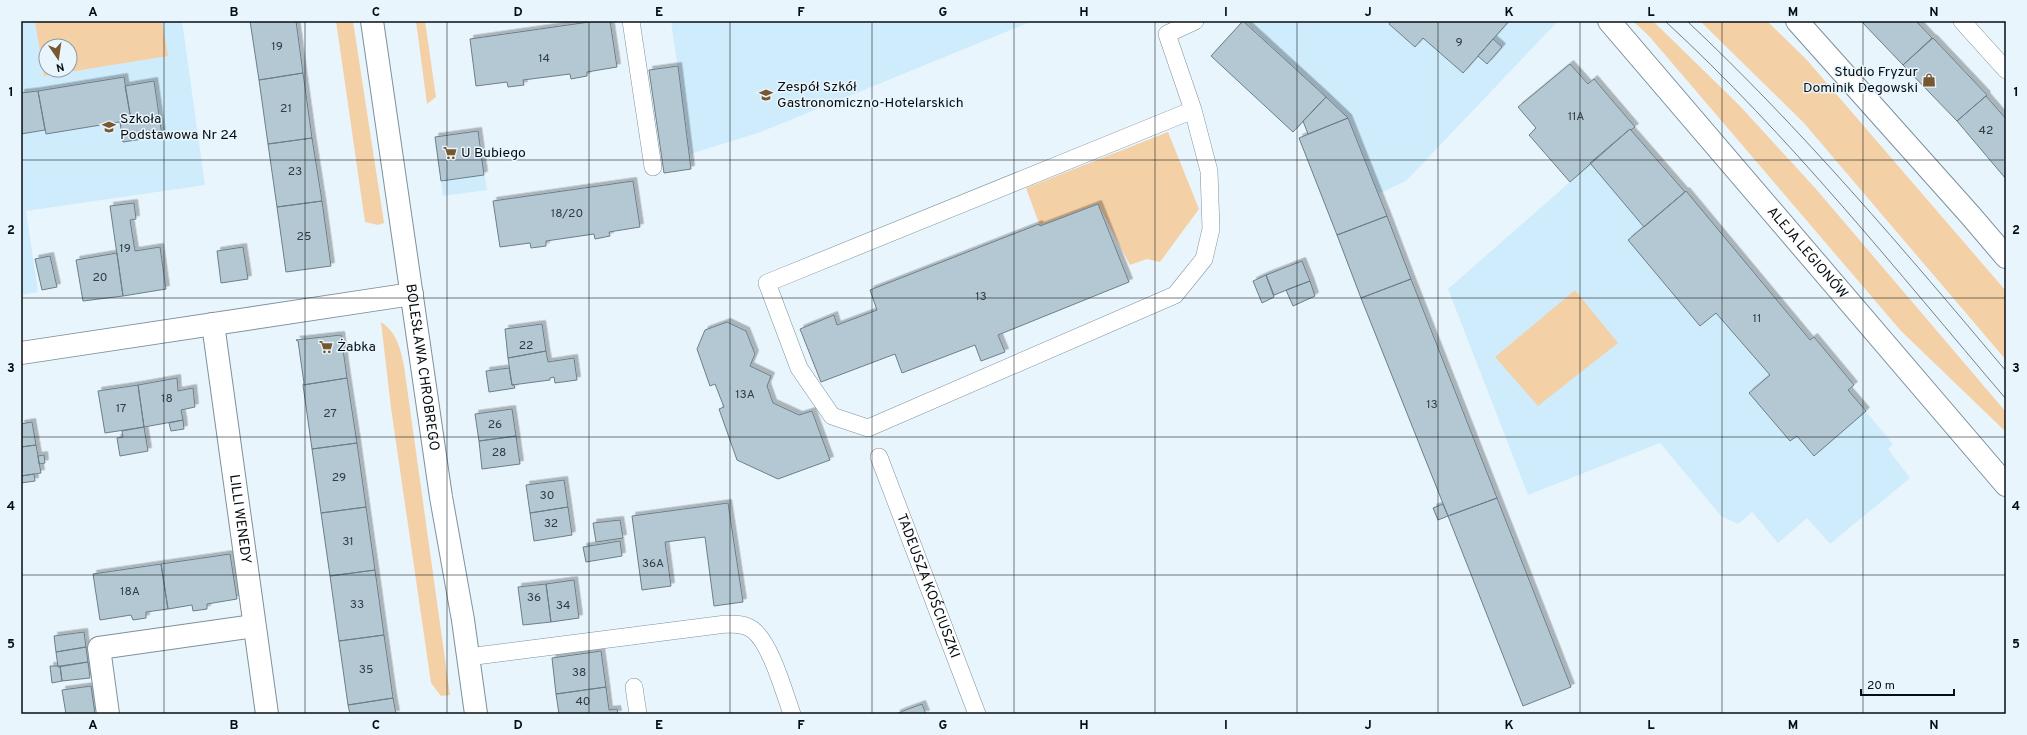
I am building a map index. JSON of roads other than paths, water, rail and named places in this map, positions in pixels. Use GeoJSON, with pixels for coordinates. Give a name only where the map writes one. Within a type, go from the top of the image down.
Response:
{"type":"FeatureCollection","features":[{"type":"Feature","properties":{"kind":"street","name":"BOLESŁAWA CHROBREGO"},"geometry":{"type":"LineString","coordinates":[[372,21],[442,504],[468,657],[476,714]]}},
{"type":"Feature","properties":{"kind":"street","name":"ALEJA LEGIONÓW"},"geometry":{"type":"LineString","coordinates":[[1609,21],[2006,485]]}},
{"type":"Feature","properties":{"kind":"street"},"geometry":{"type":"LineString","coordinates":[[1798,21],[2006,257]]}},
{"type":"Feature","properties":{"kind":"street"},"geometry":{"type":"LineString","coordinates":[[21,353],[412,294]]}},
{"type":"Feature","properties":{"kind":"street","name":"LILLI WENEDY"},"geometry":{"type":"LineString","coordinates":[[213,324],[267,714]]}},
{"type":"Feature","properties":{"kind":"street"},"geometry":{"type":"LineString","coordinates":[[108,714],[99,648],[254,626]]}},
{"type":"Feature","properties":{"kind":"lane"},"geometry":{"type":"LineString","coordinates":[[630,21],[653,167]]}},
{"type":"Feature","properties":{"kind":"lane"},"geometry":{"type":"LineString","coordinates":[[1193,110],[767,283],[799,368],[832,416],[868,428],[1175,295],[1204,259],[1211,229],[1209,171],[1193,110],[1167,34],[1195,21]]}},
{"type":"Feature","properties":{"kind":"lane"},"geometry":{"type":"LineString","coordinates":[[1962,21],[2006,70]]}},
{"type":"Feature","properties":{"kind":"lane","name":"TADEUSZA KOŚCIUSZKI"},"geometry":{"type":"LineString","coordinates":[[880,457],[977,714]]}},
{"type":"Feature","properties":{"kind":"lane"},"geometry":{"type":"LineString","coordinates":[[468,657],[726,624],[740,624],[752,629],[766,645],[792,714]]}},
{"type":"Feature","properties":{"kind":"lane"},"geometry":{"type":"LineString","coordinates":[[634,687],[638,714]]}},
{"type":"Feature","properties":{"kind":"tram line"},"geometry":{"type":"LineString","coordinates":[[1665,21],[1756,110],[1799,157],[1883,253],[2006,399]]}},
{"type":"Feature","properties":{"kind":"tram line"},"geometry":{"type":"LineString","coordinates":[[1687,21],[1730,62],[1812,147],[1891,236],[2006,371]]}},
{"type":"Feature","properties":{"kind":"place","name":"Studio Fryzur Dominik Degowski"},"geometry":{"type":"Point","coordinates":[1929,80]}},
{"type":"Feature","properties":{"kind":"place","name":"Zespół Szkół Gastronomiczno-Hotelarskich"},"geometry":{"type":"Point","coordinates":[766,95]}},
{"type":"Feature","properties":{"kind":"place","name":"Szkoła Podstawowa Nr 24"},"geometry":{"type":"Point","coordinates":[109,127]}},
{"type":"Feature","properties":{"kind":"place","name":"U Bubiego"},"geometry":{"type":"Point","coordinates":[450,153]}},
{"type":"Feature","properties":{"kind":"place","name":"Żabka"},"geometry":{"type":"Point","coordinates":[326,347]}}]}
